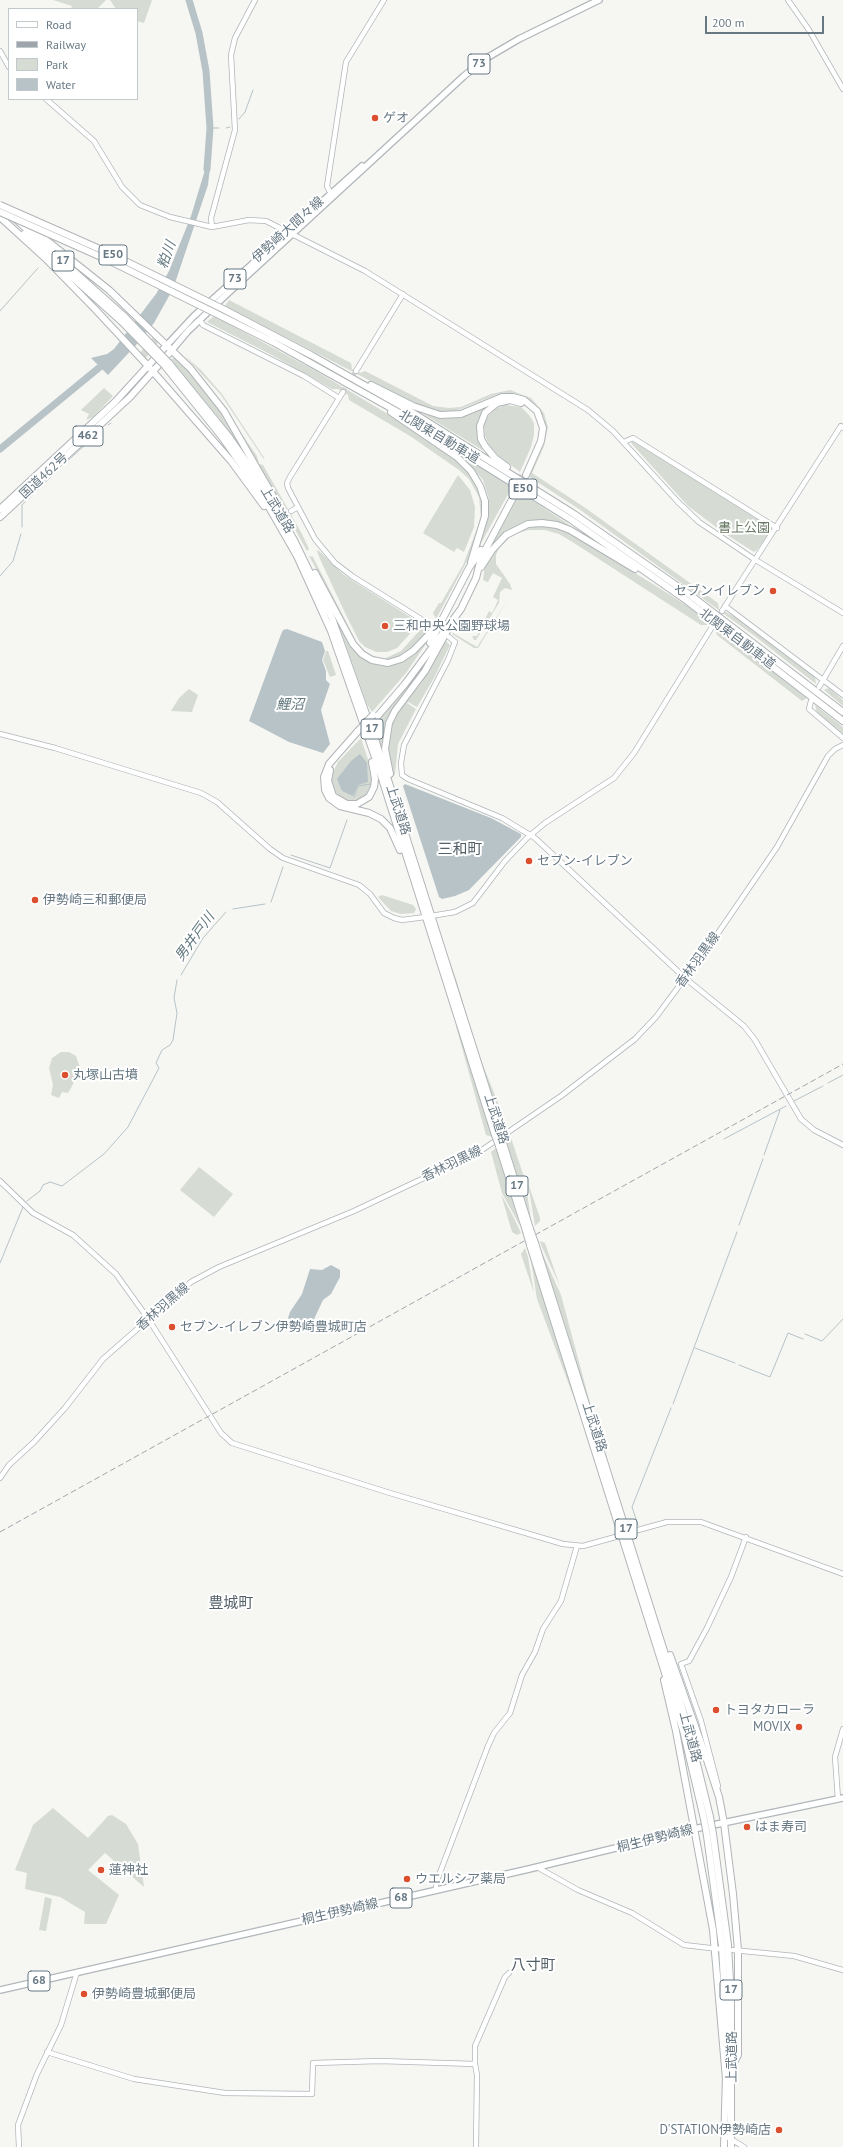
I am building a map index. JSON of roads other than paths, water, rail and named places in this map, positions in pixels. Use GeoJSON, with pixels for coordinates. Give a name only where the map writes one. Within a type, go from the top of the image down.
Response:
{"type":"FeatureCollection","features":[{"type":"Feature","properties":{"kind":"highway"},"geometry":{"type":"LineString","coordinates":[[1,209],[21,219],[130,310],[170,347],[198,378],[224,411],[288,522],[349,638],[365,657],[380,663],[397,661],[413,651],[439,624]]}},
{"type":"Feature","properties":{"kind":"highway","name":"北関東自動車道"},"geometry":{"type":"LineString","coordinates":[[1,209],[117,257],[225,310],[311,355],[450,436],[574,514],[696,599],[843,712]]}},
{"type":"Feature","properties":{"kind":"highway","name":"北関東自動車道"},"geometry":{"type":"LineString","coordinates":[[1,209],[219,315],[355,388],[506,478],[586,530],[686,600],[843,721]]}},
{"type":"Feature","properties":{"kind":"highway","name":"上武道路"},"geometry":{"type":"LineString","coordinates":[[1,209],[123,319],[167,365],[230,437],[276,508],[294,540],[319,589],[339,636],[400,816],[428,917],[651,1618],[688,1727],[707,1818],[728,1945],[733,2064],[731,2147]]}},
{"type":"Feature","properties":{"kind":"highway"},"geometry":{"type":"LineString","coordinates":[[0,217],[45,258],[136,352],[232,462],[285,535]]}},
{"type":"Feature","properties":{"kind":"highway","name":"国道462号"},"geometry":{"type":"LineString","coordinates":[[0,517],[130,397],[170,347]]}},
{"type":"Feature","properties":{"kind":"highway"},"geometry":{"type":"LineString","coordinates":[[311,355],[413,406],[440,415],[461,414],[502,397],[513,397],[524,400],[537,412],[543,428],[541,441],[524,474],[537,442],[538,423],[532,412],[523,404],[504,401],[488,409],[481,419],[480,432],[485,446],[495,458],[574,514]]}},
{"type":"Feature","properties":{"kind":"highway","name":"上武道路"},"geometry":{"type":"LineString","coordinates":[[167,365],[238,459],[285,535],[314,592],[331,631],[357,704],[415,884],[428,917]]}},
{"type":"Feature","properties":{"kind":"highway","name":"国道462号"},"geometry":{"type":"LineString","coordinates":[[0,509],[151,369]]}},
{"type":"Feature","properties":{"kind":"highway"},"geometry":{"type":"LineString","coordinates":[[355,388],[448,450],[468,467],[476,478],[483,494],[485,516],[469,568]]}},
{"type":"Feature","properties":{"kind":"highway"},"geometry":{"type":"LineString","coordinates":[[374,717],[411,670],[432,640],[469,568],[516,489],[481,558],[478,572]]}},
{"type":"Feature","properties":{"kind":"highway"},"geometry":{"type":"LineString","coordinates":[[276,508],[288,522],[294,540]]}},
{"type":"Feature","properties":{"kind":"highway"},"geometry":{"type":"LineString","coordinates":[[400,816],[386,754],[387,730],[395,711],[430,663],[450,624],[463,604],[478,572],[492,550],[506,535],[528,524],[550,523],[577,534],[686,600]]}},
{"type":"Feature","properties":{"kind":"highway"},"geometry":{"type":"LineString","coordinates":[[415,884],[397,842],[386,824],[373,814],[336,804],[329,798],[325,790],[324,777],[328,764],[405,684],[435,641],[450,624]]}},
{"type":"Feature","properties":{"kind":"highway"},"geometry":{"type":"LineString","coordinates":[[357,704],[375,779],[369,797],[357,804],[347,804],[333,796],[329,789],[328,777],[337,760],[358,733]]}},
{"type":"Feature","properties":{"kind":"highway"},"geometry":{"type":"LineString","coordinates":[[651,1618],[679,1680],[719,1798],[724,1822],[733,1894],[738,2055],[733,2064]]}},
{"type":"Feature","properties":{"kind":"highway"},"geometry":{"type":"LineString","coordinates":[[651,1618],[676,1731],[717,1949],[726,2079]]}},
{"type":"Feature","properties":{"kind":"highway","name":"上武道路"},"geometry":{"type":"LineString","coordinates":[[710,1835],[722,1946],[727,2052],[724,2147]]}},
{"type":"Feature","properties":{"kind":"main road","name":"伊勢崎大間々線"},"geometry":{"type":"LineString","coordinates":[[170,347],[190,319],[330,192],[378,153],[464,76],[486,59],[519,39],[599,0]]}},
{"type":"Feature","properties":{"kind":"main road","name":"伊勢崎大間々線"},"geometry":{"type":"LineString","coordinates":[[170,347],[350,182],[378,153]]}},
{"type":"Feature","properties":{"kind":"main road","name":"桐生伊勢崎線"},"geometry":{"type":"LineString","coordinates":[[0,1990],[537,1868],[724,1822],[840,1798]]}},
{"type":"Feature","properties":{"kind":"street"},"geometry":{"type":"LineString","coordinates":[[212,227],[211,218],[235,130],[230,70],[232,50],[238,32],[254,0]]}},
{"type":"Feature","properties":{"kind":"street"},"geometry":{"type":"LineString","coordinates":[[330,192],[327,186],[346,62],[384,0]]}},
{"type":"Feature","properties":{"kind":"street"},"geometry":{"type":"LineString","coordinates":[[788,0],[809,30],[843,89]]}},
{"type":"Feature","properties":{"kind":"street"},"geometry":{"type":"LineString","coordinates":[[0,53],[8,65]]}},
{"type":"Feature","properties":{"kind":"street"},"geometry":{"type":"LineString","coordinates":[[47,100],[94,141],[122,187],[132,198],[148,209],[172,217],[212,227],[260,220],[288,230],[365,271],[580,405],[606,424],[691,515],[715,534],[843,613]]}},
{"type":"Feature","properties":{"kind":"street"},"geometry":{"type":"LineString","coordinates":[[356,371],[403,294]]}},
{"type":"Feature","properties":{"kind":"street"},"geometry":{"type":"LineString","coordinates":[[200,320],[204,324],[299,374],[339,398]]}},
{"type":"Feature","properties":{"kind":"street"},"geometry":{"type":"LineString","coordinates":[[343,392],[288,481],[288,488],[315,539],[335,563],[352,576],[432,626]]}},
{"type":"Feature","properties":{"kind":"street"},"geometry":{"type":"LineString","coordinates":[[843,428],[841,426],[838,429],[777,528],[754,559],[724,608],[843,695]]}},
{"type":"Feature","properties":{"kind":"street"},"geometry":{"type":"LineString","coordinates":[[624,442],[633,438],[777,528]]}},
{"type":"Feature","properties":{"kind":"street"},"geometry":{"type":"LineString","coordinates":[[291,511],[298,507]]}},
{"type":"Feature","properties":{"kind":"street"},"geometry":{"type":"LineString","coordinates":[[0,734],[55,748],[146,778],[201,793],[215,800],[270,849],[286,860],[359,886],[370,894],[384,913],[394,918],[402,920],[428,917],[460,910],[473,903],[505,860],[531,835],[545,823],[610,782],[623,769],[712,627]]}},
{"type":"Feature","properties":{"kind":"street"},"geometry":{"type":"LineString","coordinates":[[449,637],[455,642],[448,660],[404,745],[401,763],[402,775],[408,779],[502,818],[531,835],[685,978],[744,1026],[752,1036],[794,1109],[804,1122],[814,1130],[843,1145]]}},
{"type":"Feature","properties":{"kind":"street"},"geometry":{"type":"LineString","coordinates":[[819,687],[843,646]]}},
{"type":"Feature","properties":{"kind":"street"},"geometry":{"type":"LineString","coordinates":[[811,701],[809,709],[843,738]]}},
{"type":"Feature","properties":{"kind":"street","name":"香林羽黒線"},"geometry":{"type":"LineString","coordinates":[[0,1478],[9,1466],[34,1442],[65,1408],[104,1359],[202,1274],[354,1210],[488,1147],[561,1096],[635,1039],[656,1017],[767,862],[828,756],[835,749],[843,745]]}},
{"type":"Feature","properties":{"kind":"street"},"geometry":{"type":"LineString","coordinates":[[0,1181],[33,1213],[72,1235],[116,1274],[149,1320],[221,1433],[235,1445],[517,1531],[577,1546],[619,1536]]}},
{"type":"Feature","properties":{"kind":"street"},"geometry":{"type":"LineString","coordinates":[[631,1532],[667,1522],[691,1521],[711,1525],[746,1537],[843,1574]]}},
{"type":"Feature","properties":{"kind":"street"},"geometry":{"type":"LineString","coordinates":[[719,1798],[719,1789],[701,1721],[682,1664],[689,1661],[707,1628],[731,1577],[746,1537]]}},
{"type":"Feature","properties":{"kind":"street"},"geometry":{"type":"LineString","coordinates":[[436,1890],[436,1883],[488,1746],[494,1733],[510,1713],[522,1675],[535,1652],[542,1629],[561,1601],[577,1546]]}},
{"type":"Feature","properties":{"kind":"street"},"geometry":{"type":"LineString","coordinates":[[840,1798],[834,1757],[843,1729]]}},
{"type":"Feature","properties":{"kind":"street"},"geometry":{"type":"LineString","coordinates":[[537,1868],[578,1890],[632,1913],[684,1945],[717,1949]]}},
{"type":"Feature","properties":{"kind":"street"},"geometry":{"type":"LineString","coordinates":[[735,1950],[794,1956],[843,1970]]}},
{"type":"Feature","properties":{"kind":"street"},"geometry":{"type":"LineString","coordinates":[[19,2147],[18,2125],[37,2074],[61,2025],[77,1972]]}},
{"type":"Feature","properties":{"kind":"street"},"geometry":{"type":"LineString","coordinates":[[476,2147],[478,2075],[475,2064],[475,2046],[505,1977],[509,1973]]}},
{"type":"Feature","properties":{"kind":"street"},"geometry":{"type":"LineString","coordinates":[[47,2052],[134,2079],[225,2093],[312,2094],[313,2063],[380,2061],[475,2064]]}},
{"type":"Feature","properties":{"kind":"street"},"geometry":{"type":"LineString","coordinates":[[724,2135],[744,2147]]}},
{"type":"Feature","properties":{"kind":"water"},"geometry":{"type":"Polygon","coordinates":[[[208,160],[210,167],[208,185],[173,289],[154,323],[108,375],[91,358],[107,354],[114,349],[156,294],[169,271],[191,216],[208,160]]]}},
{"type":"Feature","properties":{"kind":"water","name":"鯉沼"},"geometry":{"type":"Polygon","coordinates":[[[287,629],[322,642],[325,651],[322,660],[326,671],[326,680],[330,684],[321,710],[330,744],[323,753],[289,742],[249,721],[280,637],[283,630],[287,629]]]}},
{"type":"Feature","properties":{"kind":"water"},"geometry":{"type":"Polygon","coordinates":[[[360,754],[367,763],[368,782],[358,785],[353,796],[342,791],[337,779],[351,761],[360,754]]]}},
{"type":"Feature","properties":{"kind":"water"},"geometry":{"type":"Polygon","coordinates":[[[405,784],[491,818],[521,834],[521,837],[469,890],[455,896],[442,899],[439,897],[403,786],[405,784]]]}},
{"type":"Feature","properties":{"kind":"water"},"geometry":{"type":"Polygon","coordinates":[[[331,1265],[340,1270],[340,1277],[331,1294],[323,1300],[308,1332],[288,1318],[290,1312],[302,1294],[310,1269],[322,1270],[331,1265]]]}},
{"type":"Feature","properties":{"kind":"waterway","name":"粕川"},"geometry":{"type":"LineString","coordinates":[[189,0],[199,33],[206,71],[210,128],[207,169]]}},
{"type":"Feature","properties":{"kind":"waterway"},"geometry":{"type":"LineString","coordinates":[[239,119],[245,112],[253,90]]}},
{"type":"Feature","properties":{"kind":"waterway"},"geometry":{"type":"LineString","coordinates":[[226,128],[230,127]]}},
{"type":"Feature","properties":{"kind":"waterway"},"geometry":{"type":"LineString","coordinates":[[210,128],[219,128]]}},
{"type":"Feature","properties":{"kind":"waterway"},"geometry":{"type":"LineString","coordinates":[[0,311],[38,268]]}},
{"type":"Feature","properties":{"kind":"waterway","name":"粕川"},"geometry":{"type":"LineString","coordinates":[[0,449],[106,362]]}},
{"type":"Feature","properties":{"kind":"waterway"},"geometry":{"type":"LineString","coordinates":[[65,463],[102,430]]}},
{"type":"Feature","properties":{"kind":"waterway"},"geometry":{"type":"LineString","coordinates":[[22,527],[22,505],[58,470]]}},
{"type":"Feature","properties":{"kind":"waterway"},"geometry":{"type":"LineString","coordinates":[[0,576],[13,561],[21,534]]}},
{"type":"Feature","properties":{"kind":"waterway","name":"男井戸川"},"geometry":{"type":"LineString","coordinates":[[354,797],[358,786],[371,784]]}},
{"type":"Feature","properties":{"kind":"waterway","name":"男井戸川"},"geometry":{"type":"LineString","coordinates":[[291,855],[330,868],[347,820]]}},
{"type":"Feature","properties":{"kind":"waterway","name":"男井戸川"},"geometry":{"type":"LineString","coordinates":[[271,902],[283,867]]}},
{"type":"Feature","properties":{"kind":"waterway","name":"男井戸川"},"geometry":{"type":"LineString","coordinates":[[233,909],[265,904]]}},
{"type":"Feature","properties":{"kind":"waterway","name":"男井戸川"},"geometry":{"type":"LineString","coordinates":[[181,975],[203,938],[226,912]]}},
{"type":"Feature","properties":{"kind":"waterway","name":"男井戸川"},"geometry":{"type":"LineString","coordinates":[[27,1201],[40,1191],[43,1185],[50,1182],[62,1186],[104,1154],[128,1127],[159,1068],[156,1063],[162,1050],[170,1045],[173,1040],[177,1013],[174,998],[177,980]]}},
{"type":"Feature","properties":{"kind":"waterway"},"geometry":{"type":"LineString","coordinates":[[828,1083],[843,1075]]}},
{"type":"Feature","properties":{"kind":"waterway"},"geometry":{"type":"LineString","coordinates":[[794,1101],[823,1086]]}},
{"type":"Feature","properties":{"kind":"waterway"},"geometry":{"type":"LineString","coordinates":[[724,1139],[786,1106]]}},
{"type":"Feature","properties":{"kind":"waterway"},"geometry":{"type":"LineString","coordinates":[[764,1155],[780,1110]]}},
{"type":"Feature","properties":{"kind":"waterway"},"geometry":{"type":"LineString","coordinates":[[739,1225],[763,1159]]}},
{"type":"Feature","properties":{"kind":"waterway","name":"男井戸川"},"geometry":{"type":"LineString","coordinates":[[0,1263],[23,1207]]}},
{"type":"Feature","properties":{"kind":"waterway"},"geometry":{"type":"LineString","coordinates":[[673,1404],[737,1232]]}},
{"type":"Feature","properties":{"kind":"waterway"},"geometry":{"type":"LineString","coordinates":[[805,1334],[822,1341],[843,1319]]}},
{"type":"Feature","properties":{"kind":"waterway"},"geometry":{"type":"LineString","coordinates":[[739,1365],[770,1377],[788,1333],[803,1339]]}},
{"type":"Feature","properties":{"kind":"waterway"},"geometry":{"type":"LineString","coordinates":[[695,1348],[735,1363]]}},
{"type":"Feature","properties":{"kind":"waterway"},"geometry":{"type":"LineString","coordinates":[[638,1525],[632,1507],[671,1408]]}},
{"type":"Feature","properties":{"kind":"tunnel"},"geometry":{"type":"LineString","coordinates":[[343,392],[356,371]]}},
{"type":"Feature","properties":{"kind":"tunnel"},"geometry":{"type":"LineString","coordinates":[[514,488],[523,473]]}},
{"type":"Feature","properties":{"kind":"railway"},"geometry":{"type":"LineString","coordinates":[[0,1532],[843,1064]]}},
{"type":"Feature","properties":{"kind":"place","name":"ゲオ"},"geometry":{"type":"Point","coordinates":[375,118]}},
{"type":"Feature","properties":{"kind":"place","name":"セブンイレブン"},"geometry":{"type":"Point","coordinates":[773,591]}},
{"type":"Feature","properties":{"kind":"place","name":"三和中央公園野球場"},"geometry":{"type":"Point","coordinates":[385,626]}},
{"type":"Feature","properties":{"kind":"place","name":"セブン-イレブン"},"geometry":{"type":"Point","coordinates":[529,861]}},
{"type":"Feature","properties":{"kind":"place","name":"伊勢崎三和郵便局"},"geometry":{"type":"Point","coordinates":[35,900]}},
{"type":"Feature","properties":{"kind":"place","name":"丸塚山古墳"},"geometry":{"type":"Point","coordinates":[65,1075]}},
{"type":"Feature","properties":{"kind":"place","name":"セブン-イレブン伊勢崎豊城町店"},"geometry":{"type":"Point","coordinates":[172,1327]}},
{"type":"Feature","properties":{"kind":"place","name":"トヨタカローラ"},"geometry":{"type":"Point","coordinates":[716,1710]}},
{"type":"Feature","properties":{"kind":"place","name":"MOVIX"},"geometry":{"type":"Point","coordinates":[799,1727]}},
{"type":"Feature","properties":{"kind":"place","name":"はま寿司"},"geometry":{"type":"Point","coordinates":[747,1827]}},
{"type":"Feature","properties":{"kind":"place","name":"蓮神社"},"geometry":{"type":"Point","coordinates":[101,1870]}},
{"type":"Feature","properties":{"kind":"place","name":"ウエルシア薬局"},"geometry":{"type":"Point","coordinates":[407,1879]}},
{"type":"Feature","properties":{"kind":"place","name":"伊勢崎豊城郵便局"},"geometry":{"type":"Point","coordinates":[84,1994]}},
{"type":"Feature","properties":{"kind":"place","name":"D'STATION伊勢崎店"},"geometry":{"type":"Point","coordinates":[779,2130]}},
{"type":"Feature","properties":{"kind":"district","name":"三和町"},"geometry":{"type":"Point","coordinates":[460,850]}},
{"type":"Feature","properties":{"kind":"district","name":"豊城町"},"geometry":{"type":"Point","coordinates":[231,1604]}},
{"type":"Feature","properties":{"kind":"district","name":"八寸町"},"geometry":{"type":"Point","coordinates":[533,1966]}},
{"type":"Feature","properties":{"kind":"park label","name":"書上公園"},"geometry":{"type":"Point","coordinates":[744,528]}}]}
